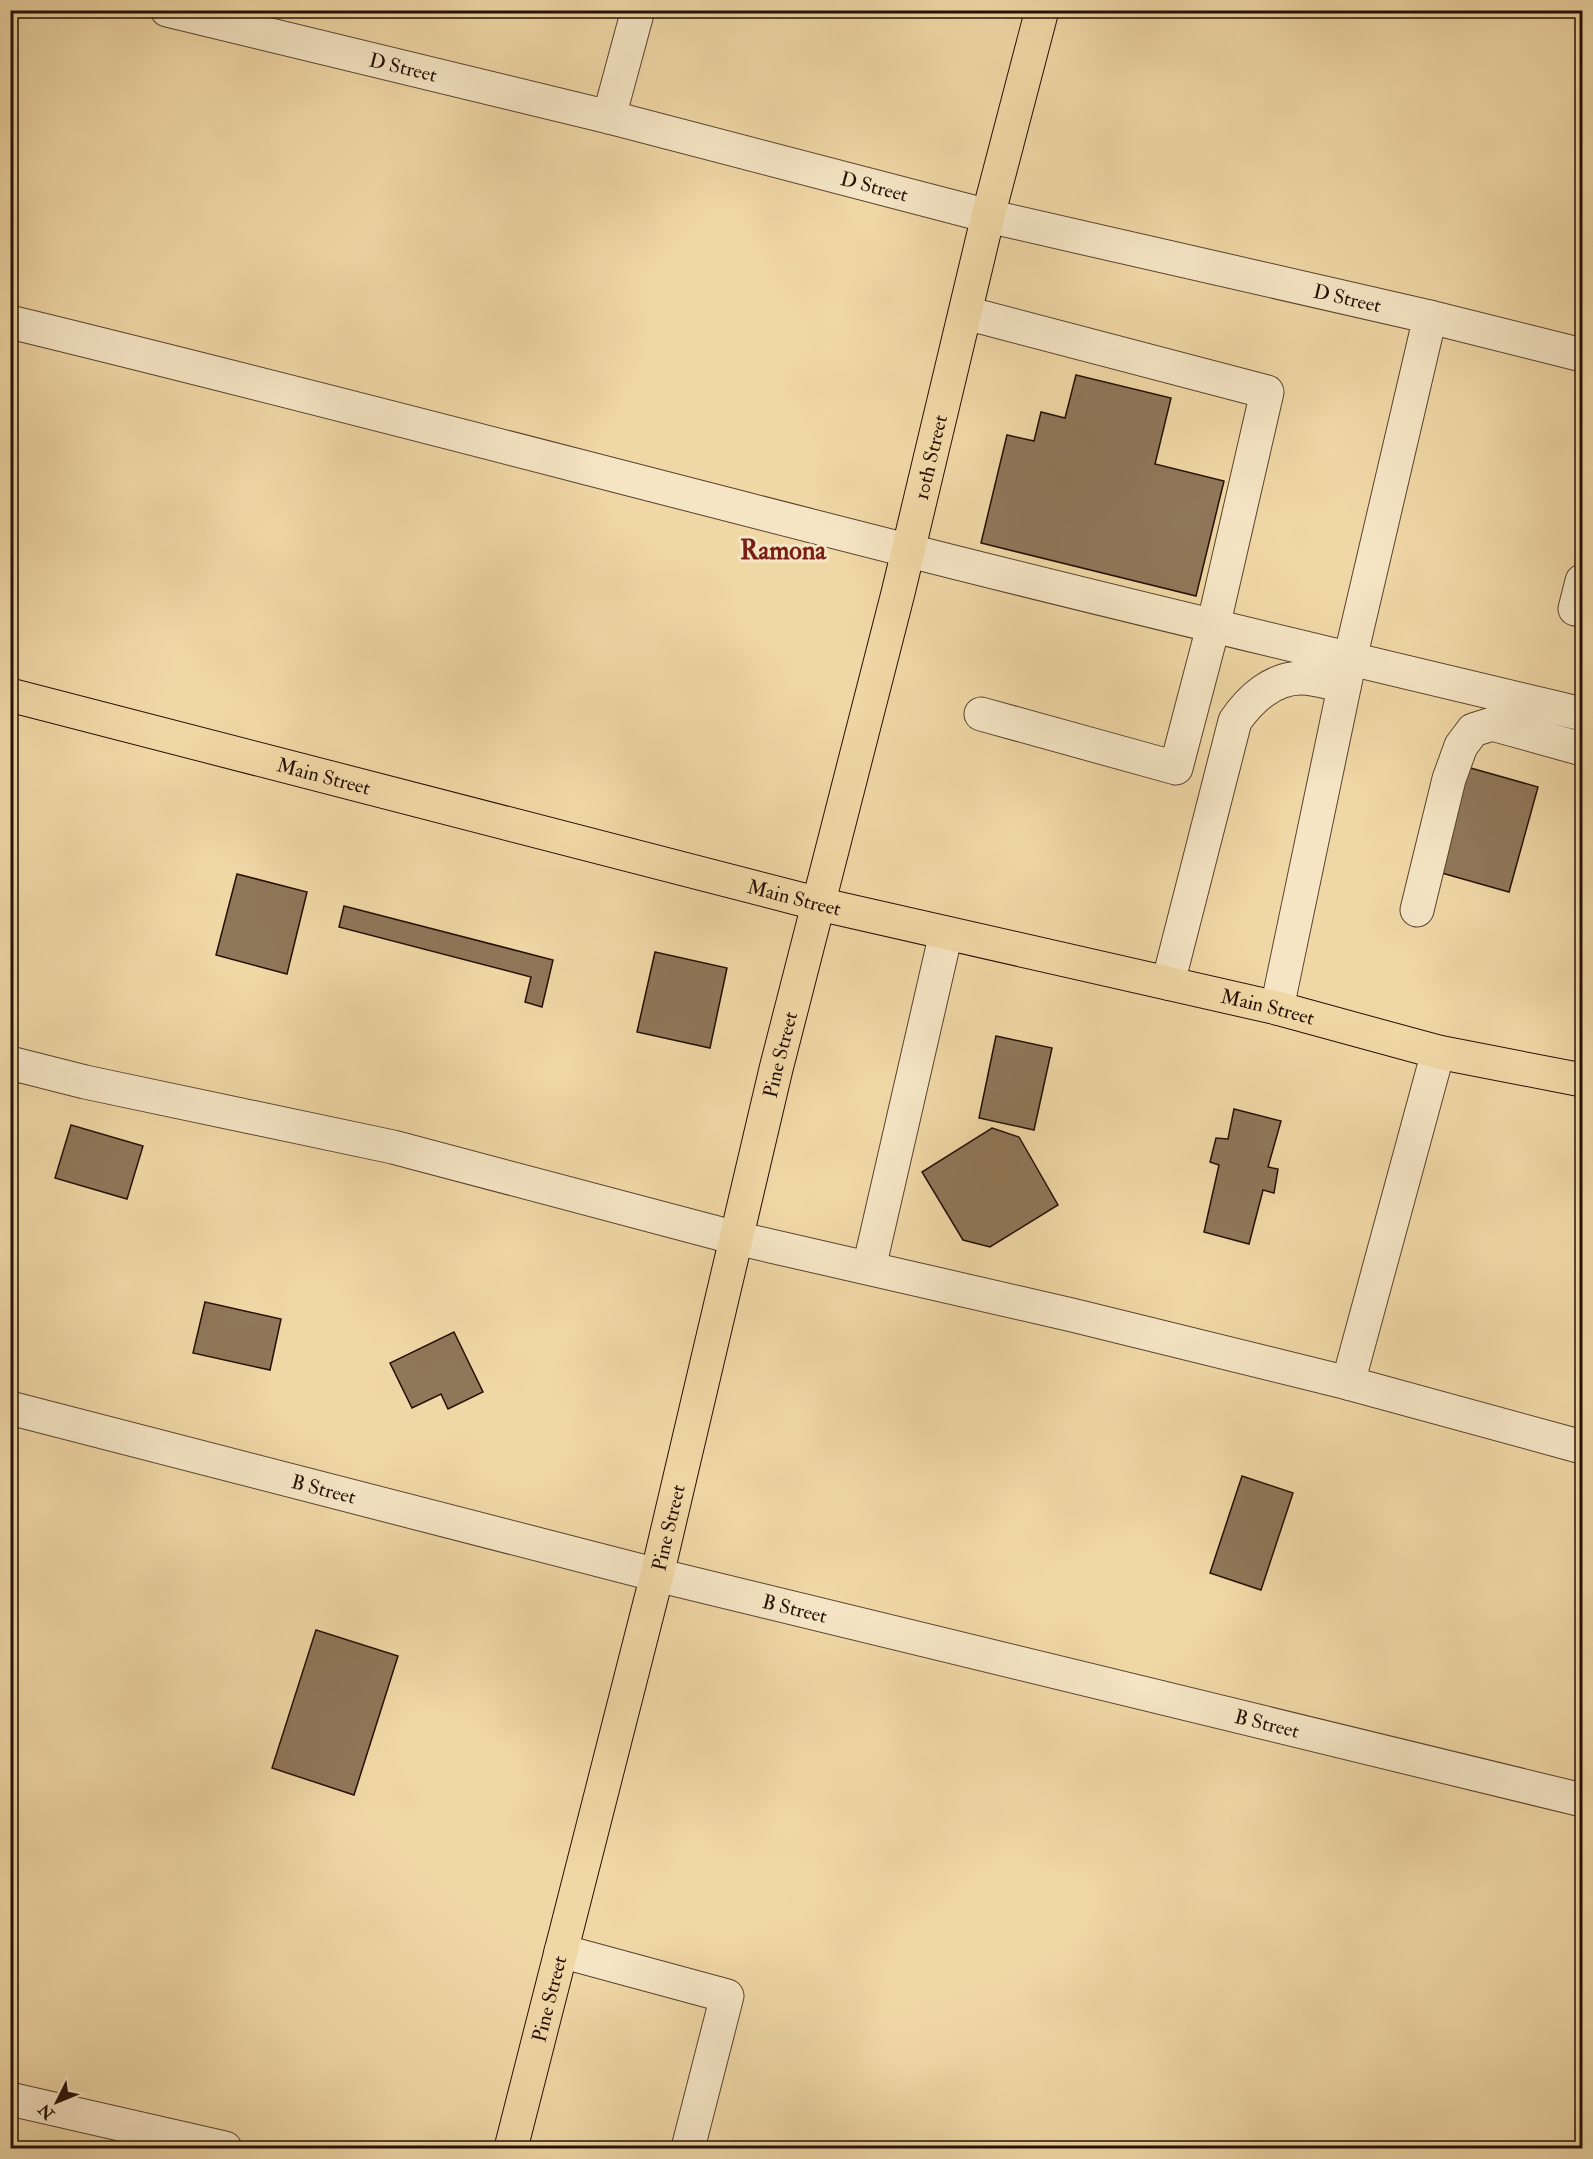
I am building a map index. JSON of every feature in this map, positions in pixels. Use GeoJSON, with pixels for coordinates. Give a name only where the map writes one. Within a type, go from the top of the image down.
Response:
{"type":"FeatureCollection","features":[{"type":"Feature","properties":{"kind":"main road","name":"10th Street"},"geometry":{"type":"LineString","coordinates":[[819,904],[908,550],[988,216],[1042,10]]}},
{"type":"Feature","properties":{"kind":"main road","name":"Main Street"},"geometry":{"type":"LineString","coordinates":[[10,696],[819,904],[1276,1008],[1438,1052],[1582,1080]]}},
{"type":"Feature","properties":{"kind":"main road","name":"Pine Street"},"geometry":{"type":"LineString","coordinates":[[518,2147],[561,1951],[657,1575],[776,1069],[819,904]]}},
{"type":"Feature","properties":{"kind":"street","name":"D Street"},"geometry":{"type":"LineString","coordinates":[[167,10],[609,117],[988,216],[1430,317],[1582,355]]}},
{"type":"Feature","properties":{"kind":"street"},"geometry":{"type":"LineString","coordinates":[[609,117],[638,10]]}},
{"type":"Feature","properties":{"kind":"street"},"geometry":{"type":"LineString","coordinates":[[966,313],[1268,392],[1213,627],[1176,768],[981,714]]}},
{"type":"Feature","properties":{"kind":"street"},"geometry":{"type":"LineString","coordinates":[[1276,1008],[1347,673],[1430,317]]}},
{"type":"Feature","properties":{"kind":"street"},"geometry":{"type":"LineString","coordinates":[[10,322],[310,395],[1213,627],[1347,673],[1582,714]]}},
{"type":"Feature","properties":{"kind":"street"},"geometry":{"type":"LineString","coordinates":[[1168,983],[1235,721],[1244,707],[1259,693],[1277,683],[1347,673]]}},
{"type":"Feature","properties":{"kind":"street"},"geometry":{"type":"LineString","coordinates":[[1417,910],[1449,779],[1461,746],[1473,730],[1492,724],[1582,750]]}},
{"type":"Feature","properties":{"kind":"street"},"geometry":{"type":"LineString","coordinates":[[869,1268],[946,933]]}},
{"type":"Feature","properties":{"kind":"street"},"geometry":{"type":"LineString","coordinates":[[1348,1383],[1438,1052]]}},
{"type":"Feature","properties":{"kind":"street"},"geometry":{"type":"LineString","coordinates":[[10,1063],[85,1082],[393,1147],[736,1238],[1061,1312],[1348,1383],[1582,1447]]}},
{"type":"Feature","properties":{"kind":"street","name":"B Street"},"geometry":{"type":"LineString","coordinates":[[10,1408],[657,1575],[1582,1800]]}},
{"type":"Feature","properties":{"kind":"street"},"geometry":{"type":"LineString","coordinates":[[561,1951],[727,1996],[688,2148]]}},
{"type":"Feature","properties":{"kind":"street"},"geometry":{"type":"LineString","coordinates":[[10,2099],[225,2148]]}},
{"type":"Feature","properties":{"kind":"building"},"geometry":{"type":"Polygon","coordinates":[[[1076,375],[1171,398],[1155,464],[1224,481],[1196,596],[981,543],[1007,435],[1034,441],[1041,412],[1065,418],[1076,375]]]}},
{"type":"Feature","properties":{"kind":"building"},"geometry":{"type":"Polygon","coordinates":[[[1460,765],[1538,787],[1509,892],[1431,870],[1460,765]]]}},
{"type":"Feature","properties":{"kind":"building"},"geometry":{"type":"Polygon","coordinates":[[[237,874],[307,892],[287,974],[216,955],[237,874]]]}},
{"type":"Feature","properties":{"kind":"building"},"geometry":{"type":"Polygon","coordinates":[[[344,906],[553,960],[542,1007],[525,1002],[531,977],[339,927],[344,906]]]}},
{"type":"Feature","properties":{"kind":"building"},"geometry":{"type":"Polygon","coordinates":[[[655,952],[727,968],[710,1048],[637,1032],[655,952]]]}},
{"type":"Feature","properties":{"kind":"building"},"geometry":{"type":"Polygon","coordinates":[[[996,1036],[1052,1048],[1034,1130],[979,1118],[996,1036]]]}},
{"type":"Feature","properties":{"kind":"building"},"geometry":{"type":"Polygon","coordinates":[[[1234,1109],[1281,1121],[1268,1167],[1278,1169],[1274,1193],[1263,1190],[1249,1244],[1204,1232],[1219,1165],[1210,1162],[1216,1138],[1228,1139],[1234,1109]]]}},
{"type":"Feature","properties":{"kind":"building"},"geometry":{"type":"Polygon","coordinates":[[[71,1125],[143,1146],[127,1199],[55,1178],[71,1125]]]}},
{"type":"Feature","properties":{"kind":"building"},"geometry":{"type":"Polygon","coordinates":[[[992,1128],[1019,1137],[1058,1205],[990,1247],[963,1240],[922,1172],[992,1128]]]}},
{"type":"Feature","properties":{"kind":"building"},"geometry":{"type":"Polygon","coordinates":[[[205,1302],[281,1319],[270,1370],[193,1353],[205,1302]]]}},
{"type":"Feature","properties":{"kind":"building"},"geometry":{"type":"Polygon","coordinates":[[[454,1332],[483,1392],[448,1409],[441,1394],[412,1408],[390,1363],[454,1332]]]}},
{"type":"Feature","properties":{"kind":"building"},"geometry":{"type":"Polygon","coordinates":[[[1242,1476],[1293,1493],[1261,1590],[1210,1573],[1242,1476]]]}},
{"type":"Feature","properties":{"kind":"building"},"geometry":{"type":"Polygon","coordinates":[[[316,1630],[398,1656],[354,1795],[272,1768],[316,1630]]]}},
{"type":"Feature","properties":{"kind":"district","name":"Ramona"},"geometry":{"type":"Point","coordinates":[783,550]}}]}
